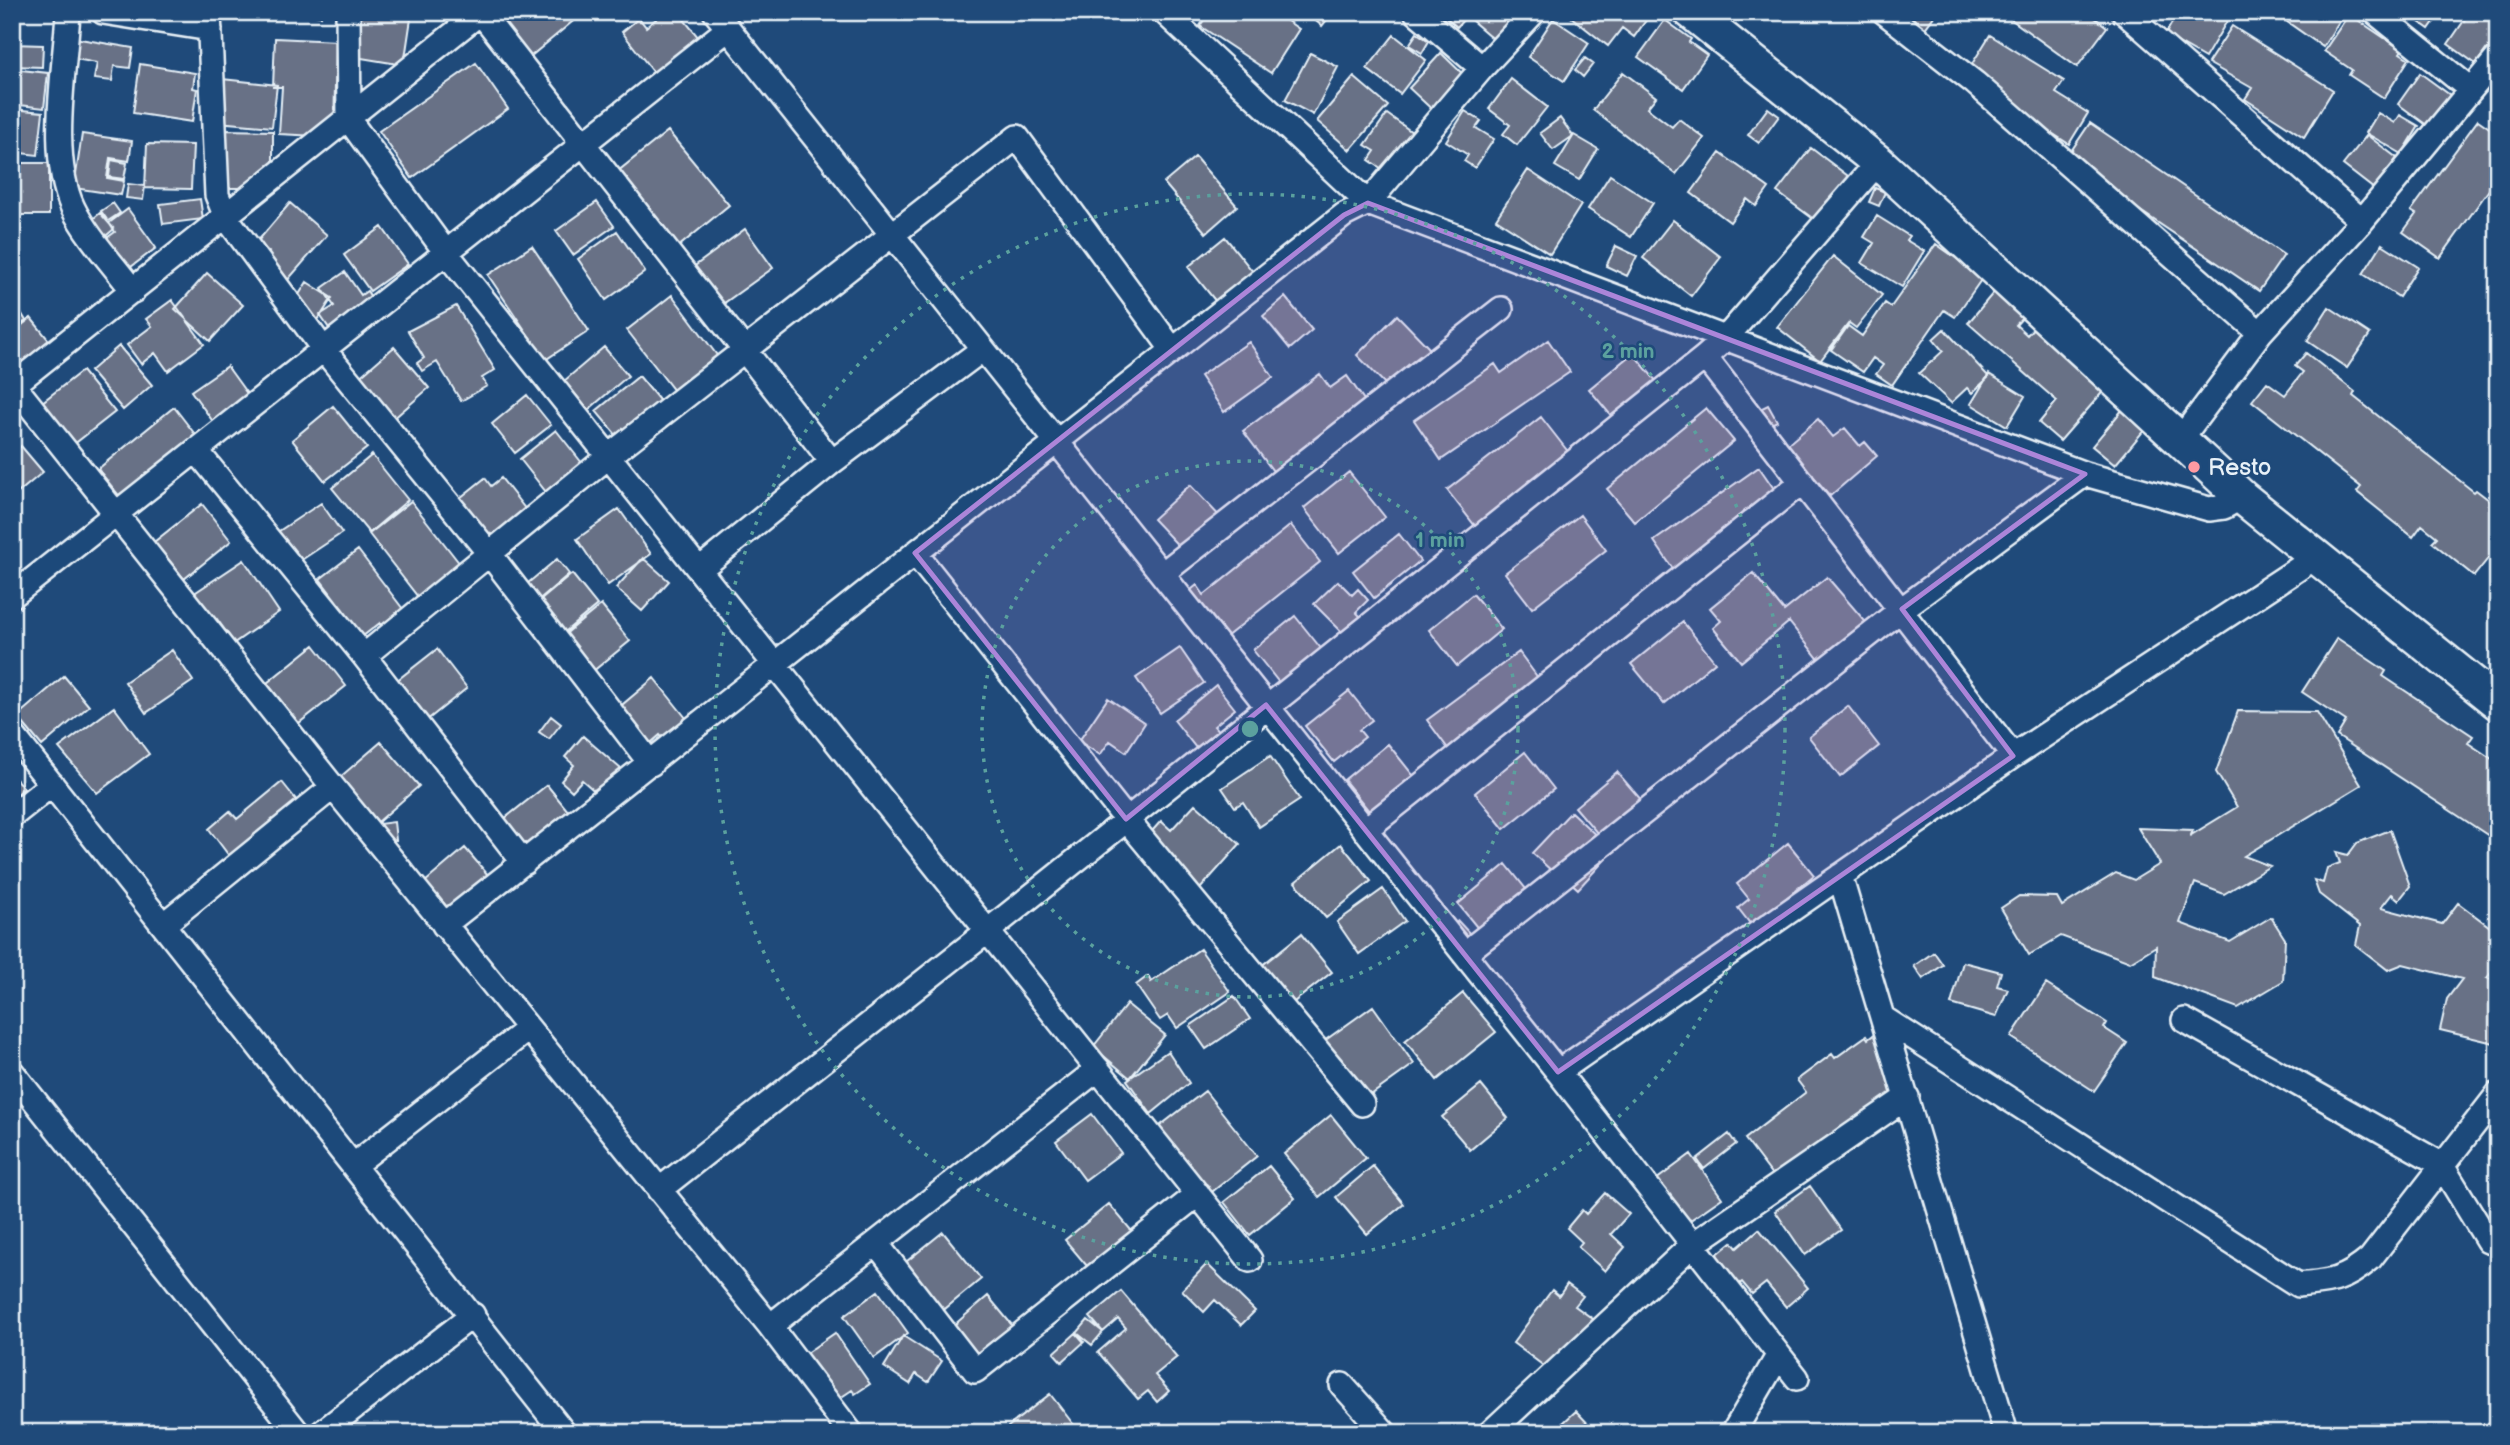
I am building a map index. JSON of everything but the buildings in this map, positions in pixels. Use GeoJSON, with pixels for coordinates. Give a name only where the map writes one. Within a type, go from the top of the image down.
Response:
{"type":"FeatureCollection","features":[{"type":"Feature","properties":{"kind":"street"},"geometry":{"type":"LineString","coordinates":[[68,12],[60,146],[63,180],[74,210],[133,291]]}},
{"type":"Feature","properties":{"kind":"street"},"geometry":{"type":"LineString","coordinates":[[103,12],[209,21],[217,195],[226,217],[324,350],[489,553],[651,764]]}},
{"type":"Feature","properties":{"kind":"street"},"geometry":{"type":"LineString","coordinates":[[348,12],[349,120],[447,254],[777,664],[1250,1260]]}},
{"type":"Feature","properties":{"kind":"street"},"geometry":{"type":"LineString","coordinates":[[1416,12],[1482,68]]}},
{"type":"Feature","properties":{"kind":"street"},"geometry":{"type":"LineString","coordinates":[[444,925],[777,664],[1055,440],[1344,215],[1368,203],[1482,68],[1534,12]]}},
{"type":"Feature","properties":{"kind":"street"},"geometry":{"type":"LineString","coordinates":[[1691,12],[1878,162],[2242,496],[2498,703]]}},
{"type":"Feature","properties":{"kind":"street"},"geometry":{"type":"LineString","coordinates":[[1884,12],[1975,83],[2260,333]]}},
{"type":"Feature","properties":{"kind":"street"},"geometry":{"type":"LineString","coordinates":[[2124,12],[2362,221]]}},
{"type":"Feature","properties":{"kind":"street"},"geometry":{"type":"LineString","coordinates":[[2375,12],[2470,89]]}},
{"type":"Feature","properties":{"kind":"street"},"geometry":{"type":"LineString","coordinates":[[832,462],[481,13],[13,384],[332,786],[770,1326],[851,1433]]}},
{"type":"Feature","properties":{"kind":"street"},"geometry":{"type":"LineString","coordinates":[[1166,13],[1368,203],[2085,474],[2209,509],[2224,507],[2242,496]]}},
{"type":"Feature","properties":{"kind":"street"},"geometry":{"type":"LineString","coordinates":[[12,596],[584,145],[722,21],[1558,1072],[1797,1378]]}},
{"type":"Feature","properties":{"kind":"street"},"geometry":{"type":"LineString","coordinates":[[2180,440],[2260,333],[2362,221],[2498,57]]}},
{"type":"Feature","properties":{"kind":"street"},"geometry":{"type":"LineString","coordinates":[[364,656],[743,349],[1017,137],[1172,349]]}},
{"type":"Feature","properties":{"kind":"street"},"geometry":{"type":"LineString","coordinates":[[659,1190],[989,930],[1266,705],[1726,339],[1878,162]]}},
{"type":"Feature","properties":{"kind":"street"},"geometry":{"type":"LineString","coordinates":[[1162,574],[1501,309]]}},
{"type":"Feature","properties":{"kind":"street"},"geometry":{"type":"LineString","coordinates":[[700,569],[832,462],[983,349]]}},
{"type":"Feature","properties":{"kind":"street"},"geometry":{"type":"LineString","coordinates":[[1704,357],[1902,609],[2013,756]]}},
{"type":"Feature","properties":{"kind":"street"},"geometry":{"type":"LineString","coordinates":[[196,450],[364,656],[524,863]]}},
{"type":"Feature","properties":{"kind":"street"},"geometry":{"type":"LineString","coordinates":[[1464,954],[1902,609],[2085,474]]}},
{"type":"Feature","properties":{"kind":"street"},"geometry":{"type":"LineString","coordinates":[[1365,830],[1802,482]]}},
{"type":"Feature","properties":{"kind":"street"},"geometry":{"type":"LineString","coordinates":[[915,553],[1126,819],[1362,1104]]}},
{"type":"Feature","properties":{"kind":"street"},"geometry":{"type":"LineString","coordinates":[[1558,1072],[2013,756],[2316,556]]}},
{"type":"Feature","properties":{"kind":"street"},"geometry":{"type":"LineString","coordinates":[[12,734],[564,1433]]}},
{"type":"Feature","properties":{"kind":"street"},"geometry":{"type":"LineString","coordinates":[[12,816],[52,784]]}},
{"type":"Feature","properties":{"kind":"street"},"geometry":{"type":"LineString","coordinates":[[163,925],[332,786]]}},
{"type":"Feature","properties":{"kind":"street"},"geometry":{"type":"LineString","coordinates":[[1840,876],[2006,1433]]}},
{"type":"Feature","properties":{"kind":"street"},"geometry":{"type":"LineString","coordinates":[[1883,1018],[2298,1285],[2331,1283],[2349,1277],[2370,1259],[2441,1164],[2498,1094]]}},
{"type":"Feature","properties":{"kind":"street"},"geometry":{"type":"LineString","coordinates":[[2184,1020],[2441,1164],[2488,1241],[2498,1243]]}},
{"type":"Feature","properties":{"kind":"street"},"geometry":{"type":"LineString","coordinates":[[354,1165],[528,1029]]}},
{"type":"Feature","properties":{"kind":"street"},"geometry":{"type":"LineString","coordinates":[[770,1326],[1098,1069]]}},
{"type":"Feature","properties":{"kind":"street"},"geometry":{"type":"LineString","coordinates":[[12,1072],[298,1433]]}},
{"type":"Feature","properties":{"kind":"street"},"geometry":{"type":"LineString","coordinates":[[1490,1433],[1692,1245],[1907,1097]]}},
{"type":"Feature","properties":{"kind":"street"},"geometry":{"type":"LineString","coordinates":[[876,1243],[975,1371],[1198,1194]]}},
{"type":"Feature","properties":{"kind":"street"},"geometry":{"type":"LineString","coordinates":[[321,1433],[473,1315]]}},
{"type":"Feature","properties":{"kind":"street"},"geometry":{"type":"LineString","coordinates":[[1733,1433],[1779,1356]]}},
{"type":"Feature","properties":{"kind":"street"},"geometry":{"type":"LineString","coordinates":[[1342,1385],[1385,1433]]}},
{"type":"Feature","properties":{"kind":"highlighted area"},"geometry":{"type":"Polygon","coordinates":[[[1368,203],[2085,474],[1902,609],[2013,756],[1558,1072],[1266,705],[1126,819],[915,553],[1344,215],[1368,203]]]}},
{"type":"Feature","properties":{"kind":"place","name":"Resto"},"geometry":{"type":"Point","coordinates":[2194,467]}}]}
